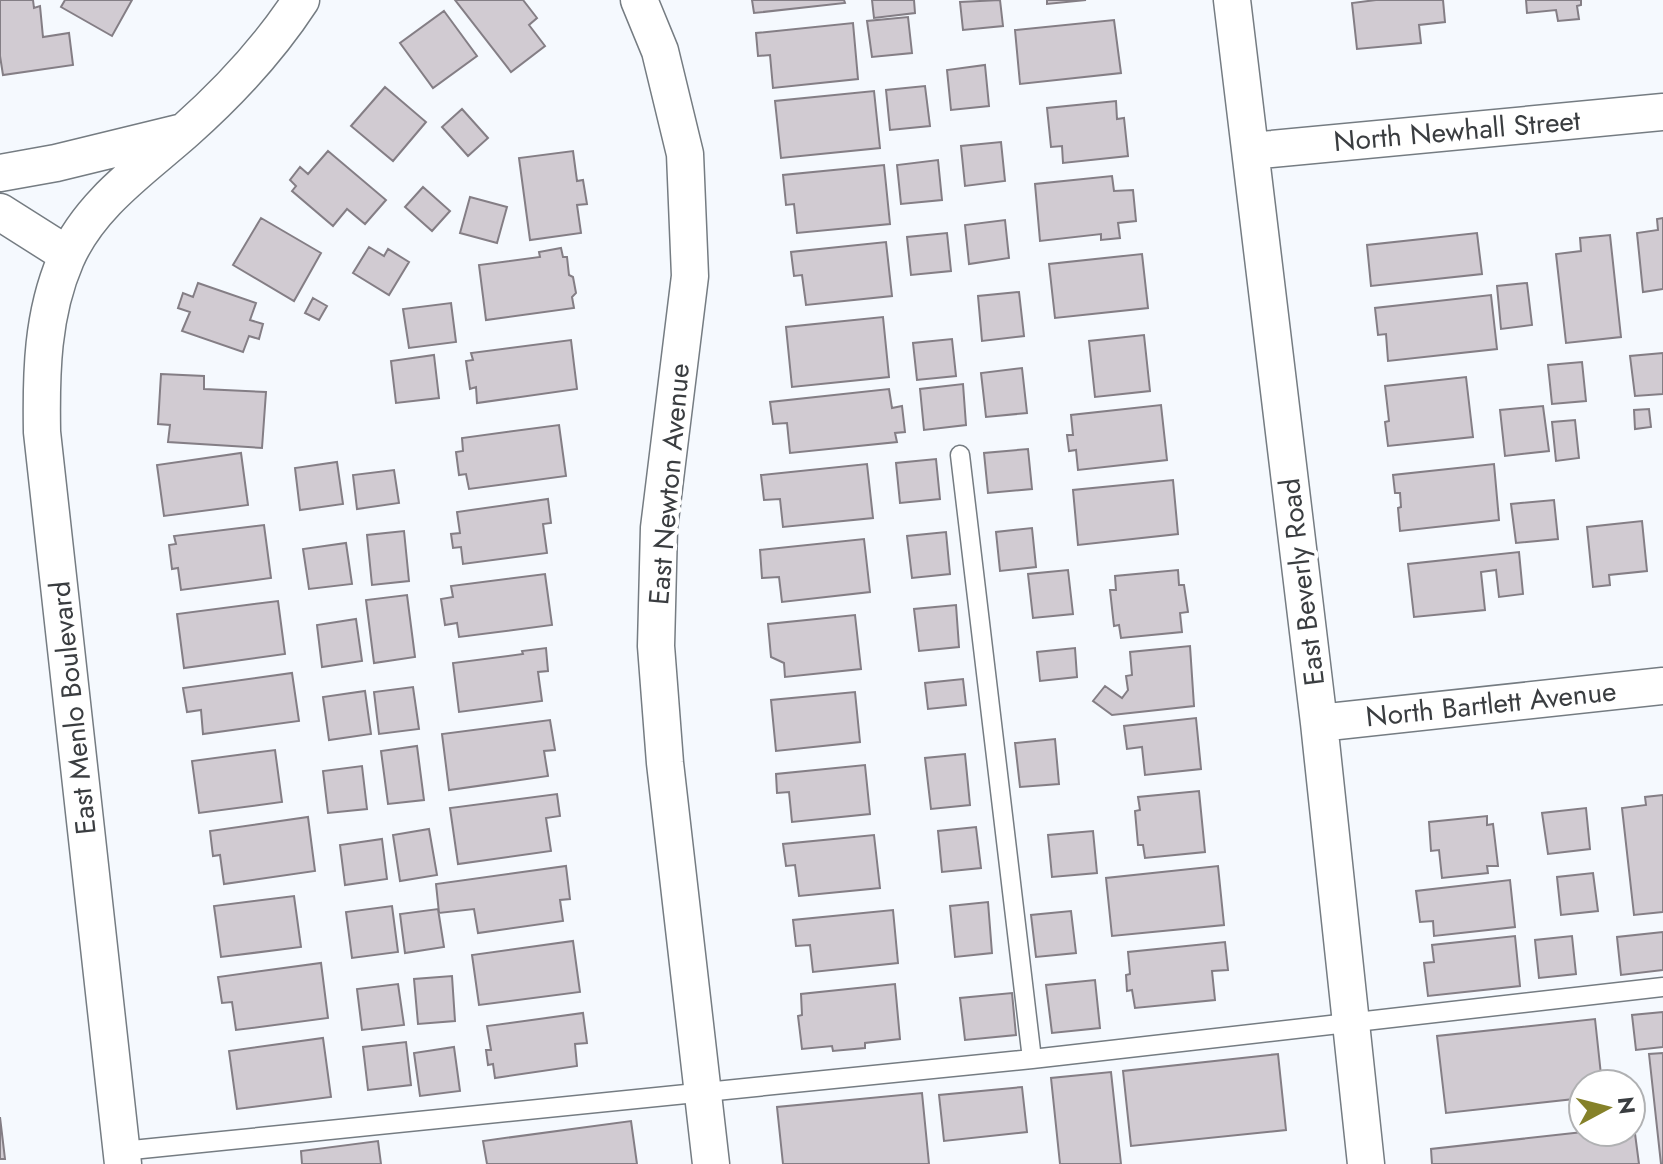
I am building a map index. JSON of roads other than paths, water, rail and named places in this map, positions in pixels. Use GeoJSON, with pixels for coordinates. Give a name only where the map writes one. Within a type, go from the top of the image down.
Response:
{"type":"FeatureCollection","features":[{"type":"Feature","properties":{"kind":"street","name":"East Menlo Boulevard"},"geometry":{"type":"LineString","coordinates":[[123,1158],[42,432],[41,387],[48,318],[68,255],[92,219],[122,183],[246,73],[301,0]]}},
{"type":"Feature","properties":{"kind":"street","name":"East Newton Avenue"},"geometry":{"type":"LineString","coordinates":[[639,0],[660,51],[685,154],[690,276],[659,528],[656,646],[665,763],[711,1164]]}},
{"type":"Feature","properties":{"kind":"street","name":"East Beverly Road"},"geometry":{"type":"LineString","coordinates":[[1232,0],[1319,723],[1366,1164]]}},
{"type":"Feature","properties":{"kind":"street","name":"North Newhall Street"},"geometry":{"type":"LineString","coordinates":[[1251,151],[1663,112]]}},
{"type":"Feature","properties":{"kind":"street"},"geometry":{"type":"LineString","coordinates":[[0,173],[56,163],[184,131]]}},
{"type":"Feature","properties":{"kind":"street"},"geometry":{"type":"LineString","coordinates":[[0,212],[68,255]]}},
{"type":"Feature","properties":{"kind":"street","name":"North Bartlett Avenue"},"geometry":{"type":"LineString","coordinates":[[1319,723],[1663,686]]}},
{"type":"Feature","properties":{"kind":"lane"},"geometry":{"type":"LineString","coordinates":[[960,455],[1032,1059]]}},
{"type":"Feature","properties":{"kind":"lane"},"geometry":{"type":"LineString","coordinates":[[123,1158],[1663,987]]}}]}
